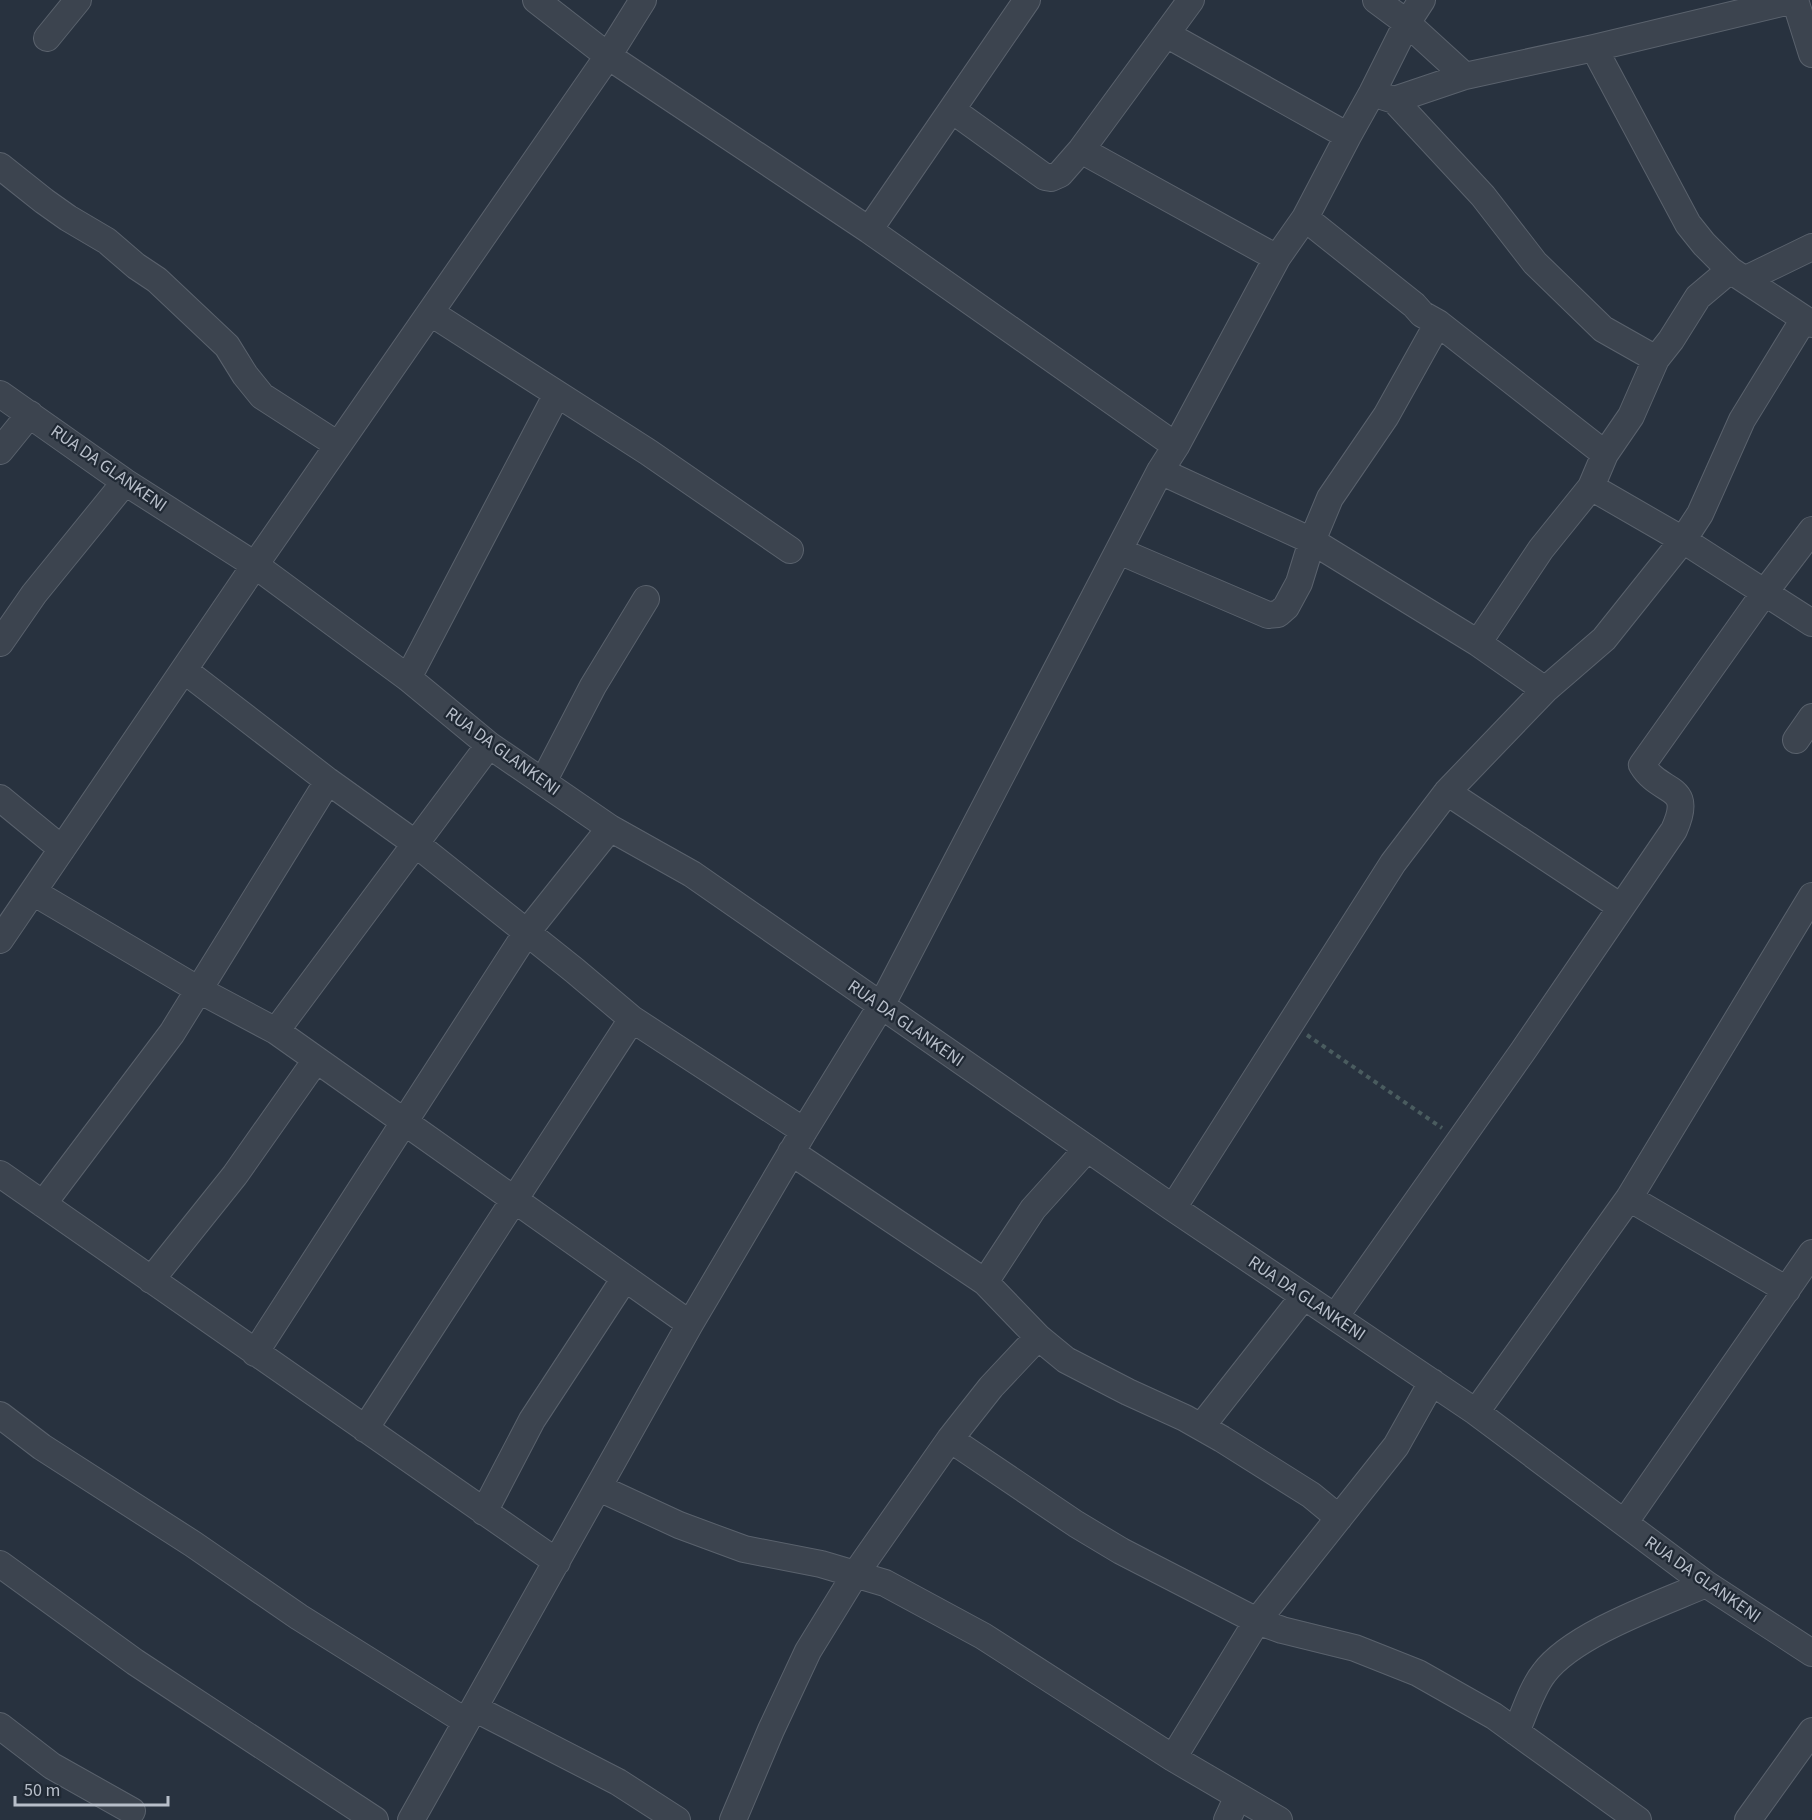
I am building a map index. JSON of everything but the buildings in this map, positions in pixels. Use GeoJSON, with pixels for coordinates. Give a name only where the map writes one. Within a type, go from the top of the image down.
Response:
{"type":"FeatureCollection","features":[{"type":"Feature","properties":{"kind":"street"},"geometry":{"type":"LineString","coordinates":[[47,38],[78,0]]}},
{"type":"Feature","properties":{"kind":"street"},"geometry":{"type":"LineString","coordinates":[[536,0],[608,56],[869,230],[1176,446]]}},
{"type":"Feature","properties":{"kind":"street"},"geometry":{"type":"LineString","coordinates":[[0,940],[338,444],[608,56],[643,0]]}},
{"type":"Feature","properties":{"kind":"street"},"geometry":{"type":"LineString","coordinates":[[869,230],[1027,0]]}},
{"type":"Feature","properties":{"kind":"street"},"geometry":{"type":"LineString","coordinates":[[952,110],[1045,177],[1051,178],[1060,174],[1082,150],[1191,0]]}},
{"type":"Feature","properties":{"kind":"street"},"geometry":{"type":"LineString","coordinates":[[1376,0],[1407,23],[1465,76]]}},
{"type":"Feature","properties":{"kind":"street"},"geometry":{"type":"LineString","coordinates":[[411,1820],[690,1324],[797,1141],[881,1006],[1160,471],[1176,446],[1277,258],[1305,218],[1348,136],[1383,97],[1407,23],[1422,0]]}},
{"type":"Feature","properties":{"kind":"street"},"geometry":{"type":"LineString","coordinates":[[1383,97],[1794,0],[1812,54]]}},
{"type":"Feature","properties":{"kind":"street"},"geometry":{"type":"LineString","coordinates":[[1166,34],[1348,136]]}},
{"type":"Feature","properties":{"kind":"street"},"geometry":{"type":"LineString","coordinates":[[1173,1208],[1393,862],[1447,792],[1545,690],[1604,639],[1683,540],[1700,514],[1742,420],[1808,322],[1738,274],[1704,244],[1688,224],[1594,48]]}},
{"type":"Feature","properties":{"kind":"street"},"geometry":{"type":"LineString","coordinates":[[1383,97],[1483,196],[1535,263],[1603,329],[1656,359]]}},
{"type":"Feature","properties":{"kind":"street"},"geometry":{"type":"LineString","coordinates":[[1082,150],[1277,258]]}},
{"type":"Feature","properties":{"kind":"street"},"geometry":{"type":"LineString","coordinates":[[0,166],[60,212],[107,241],[136,266],[157,280],[227,346],[245,375],[262,396],[338,444]]}},
{"type":"Feature","properties":{"kind":"street"},"geometry":{"type":"LineString","coordinates":[[1305,218],[1414,305],[1422,314],[1438,323],[1605,454]]}},
{"type":"Feature","properties":{"kind":"street"},"geometry":{"type":"LineString","coordinates":[[1478,643],[1541,549],[1591,487],[1605,454],[1631,416],[1656,359],[1698,297],[1738,274],[1812,247]]}},
{"type":"Feature","properties":{"kind":"street"},"geometry":{"type":"LineString","coordinates":[[431,313],[648,452],[790,550]]}},
{"type":"Feature","properties":{"kind":"street"},"geometry":{"type":"LineString","coordinates":[[1119,551],[1273,615],[1282,612],[1299,583],[1312,541],[1330,498],[1386,416],[1438,323]]}},
{"type":"Feature","properties":{"kind":"street","name":"RUA DA GLANKENI"},"geometry":{"type":"LineString","coordinates":[[0,394],[125,482],[255,565],[408,678],[489,745],[610,828],[692,874],[1173,1208],[1476,1412],[1706,1584],[1812,1653]]}},
{"type":"Feature","properties":{"kind":"street"},"geometry":{"type":"LineString","coordinates":[[408,678],[557,394]]}},
{"type":"Feature","properties":{"kind":"street"},"geometry":{"type":"LineString","coordinates":[[0,451],[30,414]]}},
{"type":"Feature","properties":{"kind":"street"},"geometry":{"type":"LineString","coordinates":[[1160,471],[1312,541],[1478,643],[1545,690]]}},
{"type":"Feature","properties":{"kind":"street"},"geometry":{"type":"LineString","coordinates":[[0,643],[34,594],[125,482]]}},
{"type":"Feature","properties":{"kind":"street"},"geometry":{"type":"LineString","coordinates":[[1591,487],[1683,540],[1812,623]]}},
{"type":"Feature","properties":{"kind":"street"},"geometry":{"type":"LineString","coordinates":[[1335,1317],[1674,830],[1683,805],[1678,795],[1653,777],[1642,765],[1764,592],[1812,530]]}},
{"type":"Feature","properties":{"kind":"street"},"geometry":{"type":"LineString","coordinates":[[543,782],[593,686],[646,599]]}},
{"type":"Feature","properties":{"kind":"street"},"geometry":{"type":"LineString","coordinates":[[184,670],[328,781],[416,844],[632,1018],[985,1282],[1038,1337],[1066,1360],[1201,1427],[1311,1495],[1339,1518]]}},
{"type":"Feature","properties":{"kind":"street"},"geometry":{"type":"LineString","coordinates":[[1796,740],[1812,717]]}},
{"type":"Feature","properties":{"kind":"street"},"geometry":{"type":"LineString","coordinates":[[276,1031],[489,745]]}},
{"type":"Feature","properties":{"kind":"street"},"geometry":{"type":"LineString","coordinates":[[43,1204],[172,1033],[328,781]]}},
{"type":"Feature","properties":{"kind":"street"},"geometry":{"type":"LineString","coordinates":[[1447,792],[1621,907]]}},
{"type":"Feature","properties":{"kind":"street"},"geometry":{"type":"LineString","coordinates":[[0,798],[62,849]]}},
{"type":"Feature","properties":{"kind":"street"},"geometry":{"type":"LineString","coordinates":[[255,1353],[527,932],[610,828]]}},
{"type":"Feature","properties":{"kind":"street"},"geometry":{"type":"LineString","coordinates":[[33,892],[199,990],[276,1031],[690,1324]]}},
{"type":"Feature","properties":{"kind":"street"},"geometry":{"type":"LineString","coordinates":[[1476,1412],[1629,1198],[1812,896]]}},
{"type":"Feature","properties":{"kind":"street"},"geometry":{"type":"LineString","coordinates":[[365,1429],[632,1018]]}},
{"type":"Feature","properties":{"kind":"street"},"geometry":{"type":"LineString","coordinates":[[151,1280],[235,1175],[316,1060]]}},
{"type":"Feature","properties":{"kind":"street"},"geometry":{"type":"LineString","coordinates":[[985,1282],[1033,1209],[1088,1149]]}},
{"type":"Feature","properties":{"kind":"street"},"geometry":{"type":"LineString","coordinates":[[0,1174],[557,1562]]}},
{"type":"Feature","properties":{"kind":"street"},"geometry":{"type":"LineString","coordinates":[[1629,1198],[1787,1290]]}},
{"type":"Feature","properties":{"kind":"street"},"geometry":{"type":"LineString","coordinates":[[1625,1522],[1812,1254]]}},
{"type":"Feature","properties":{"kind":"street"},"geometry":{"type":"LineString","coordinates":[[484,1512],[532,1420],[625,1278]]}},
{"type":"Feature","properties":{"kind":"street"},"geometry":{"type":"LineString","coordinates":[[1201,1427],[1304,1296]]}},
{"type":"Feature","properties":{"kind":"street"},"geometry":{"type":"LineString","coordinates":[[733,1820],[771,1730],[808,1652],[856,1573],[950,1439],[991,1387],[1038,1337]]}},
{"type":"Feature","properties":{"kind":"street"},"geometry":{"type":"LineString","coordinates":[[1173,1758],[1257,1621],[1396,1446],[1432,1382]]}},
{"type":"Feature","properties":{"kind":"street"},"geometry":{"type":"LineString","coordinates":[[0,1415],[42,1447],[193,1544],[299,1617],[469,1715],[618,1782],[678,1820]]}},
{"type":"Feature","properties":{"kind":"street"},"geometry":{"type":"LineString","coordinates":[[950,1439],[1076,1524],[1121,1551],[1257,1621],[1282,1630],[1355,1648],[1418,1673],[1494,1716],[1638,1820]]}},
{"type":"Feature","properties":{"kind":"street"},"geometry":{"type":"LineString","coordinates":[[599,1488],[679,1524],[744,1549],[821,1564],[885,1583],[983,1636],[1173,1758],[1279,1820]]}},
{"type":"Feature","properties":{"kind":"street"},"geometry":{"type":"LineString","coordinates":[[0,1564],[135,1662],[375,1820]]}},
{"type":"Feature","properties":{"kind":"street"},"geometry":{"type":"LineString","coordinates":[[1516,1732],[1542,1675],[1556,1659],[1609,1626],[1706,1584]]}},
{"type":"Feature","properties":{"kind":"street"},"geometry":{"type":"LineString","coordinates":[[0,1726],[52,1766],[132,1811]]}},
{"type":"Feature","properties":{"kind":"street"},"geometry":{"type":"LineString","coordinates":[[1749,1820],[1812,1731]]}},
{"type":"Feature","properties":{"kind":"street"},"geometry":{"type":"LineString","coordinates":[[1227,1820],[1238,1796]]}},
{"type":"Feature","properties":{"kind":"path"},"geometry":{"type":"LineString","coordinates":[[1290,1024],[1460,1140]]}}]}
